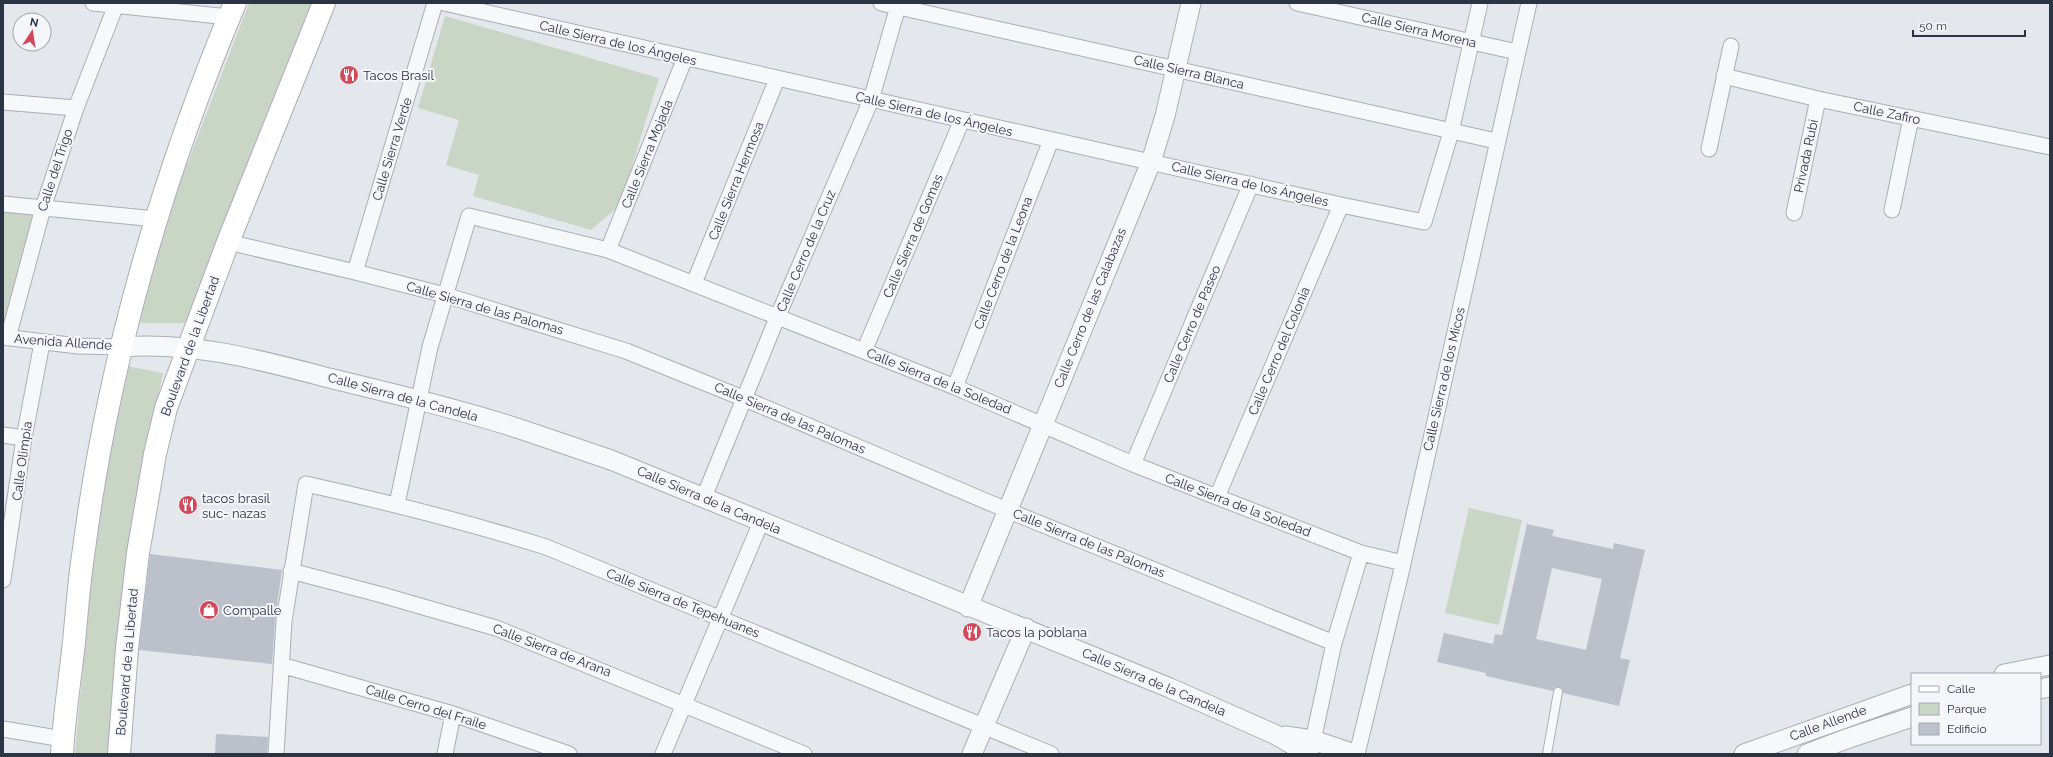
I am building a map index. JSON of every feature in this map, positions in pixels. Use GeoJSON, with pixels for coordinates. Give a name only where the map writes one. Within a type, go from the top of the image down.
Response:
{"type":"FeatureCollection","features":[{"type":"Feature","properties":{"kind":"main road","name":"Boulevard de la Libertad"},"geometry":{"type":"LineString","coordinates":[[119,754],[128,640],[138,553],[155,454],[166,408],[228,242],[324,3]]}},
{"type":"Feature","properties":{"kind":"main road"},"geometry":{"type":"LineString","coordinates":[[63,746],[84,548],[100,448],[122,347],[156,219],[232,10]]}},
{"type":"Feature","properties":{"kind":"street"},"geometry":{"type":"LineString","coordinates":[[93,3],[232,10]]}},
{"type":"Feature","properties":{"kind":"street","name":"Calle Sierra Verde"},"geometry":{"type":"LineString","coordinates":[[355,272],[435,3]]}},
{"type":"Feature","properties":{"kind":"street","name":"Calle Sierra de los Ángeles"},"geometry":{"type":"LineString","coordinates":[[444,3],[777,79],[1341,205],[1424,222],[1452,132]]}},
{"type":"Feature","properties":{"kind":"street","name":"Calle Sierra Blanca"},"geometry":{"type":"LineString","coordinates":[[882,3],[899,5],[1496,142]]}},
{"type":"Feature","properties":{"kind":"street","name":"Calle Cerro de las Calabazas"},"geometry":{"type":"LineString","coordinates":[[968,607],[1151,162],[1176,69],[1191,3]]}},
{"type":"Feature","properties":{"kind":"street","name":"Calle Sierra Morena"},"geometry":{"type":"LineString","coordinates":[[1297,3],[1517,52]]}},
{"type":"Feature","properties":{"kind":"street"},"geometry":{"type":"LineString","coordinates":[[1452,132],[1480,3]]}},
{"type":"Feature","properties":{"kind":"street","name":"Calle Sierra de los Micos"},"geometry":{"type":"LineString","coordinates":[[1357,754],[1403,563],[1496,142],[1529,3]]}},
{"type":"Feature","properties":{"kind":"street","name":"Calle del Trigo"},"geometry":{"type":"LineString","coordinates":[[5,338],[42,208],[76,108],[116,5]]}},
{"type":"Feature","properties":{"kind":"street","name":"Calle Cerro de la Cruz"},"geometry":{"type":"LineString","coordinates":[[704,497],[777,318],[871,100],[899,5]]}},
{"type":"Feature","properties":{"kind":"street"},"geometry":{"type":"LineString","coordinates":[[1709,149],[1731,46]]}},
{"type":"Feature","properties":{"kind":"street","name":"Calle Sierra Mojada"},"geometry":{"type":"LineString","coordinates":[[608,250],[685,58]]}},
{"type":"Feature","properties":{"kind":"street","name":"Calle Zafiro"},"geometry":{"type":"LineString","coordinates":[[1724,76],[1818,98],[2050,147]]}},
{"type":"Feature","properties":{"kind":"street","name":"Calle Sierra Hermosa"},"geometry":{"type":"LineString","coordinates":[[694,283],[777,79]]}},
{"type":"Feature","properties":{"kind":"street","name":"Privada Rubi"},"geometry":{"type":"LineString","coordinates":[[1794,213],[1818,98]]}},
{"type":"Feature","properties":{"kind":"street"},"geometry":{"type":"LineString","coordinates":[[3,102],[76,108]]}},
{"type":"Feature","properties":{"kind":"street"},"geometry":{"type":"LineString","coordinates":[[1892,210],[1911,118]]}},
{"type":"Feature","properties":{"kind":"street","name":"Calle Sierra de Gomas"},"geometry":{"type":"LineString","coordinates":[[864,351],[962,120]]}},
{"type":"Feature","properties":{"kind":"street","name":"Calle Cerro de la Leona"},"geometry":{"type":"LineString","coordinates":[[955,387],[1051,140]]}},
{"type":"Feature","properties":{"kind":"street","name":"Calle Cerro de Paseo"},"geometry":{"type":"LineString","coordinates":[[1133,464],[1251,184]]}},
{"type":"Feature","properties":{"kind":"street"},"geometry":{"type":"LineString","coordinates":[[3,204],[156,219]]}},
{"type":"Feature","properties":{"kind":"street","name":"Calle Cerro del Colonia"},"geometry":{"type":"LineString","coordinates":[[1216,496],[1341,205]]}},
{"type":"Feature","properties":{"kind":"street","name":"Calle Sierra de la Soledad"},"geometry":{"type":"LineString","coordinates":[[444,295],[470,216],[608,250],[955,387],[1133,464],[1361,553],[1403,563]]}},
{"type":"Feature","properties":{"kind":"street","name":"Calle Sierra de las Palomas"},"geometry":{"type":"LineString","coordinates":[[228,242],[444,295],[626,351],[1334,643]]}},
{"type":"Feature","properties":{"kind":"street"},"geometry":{"type":"LineString","coordinates":[[397,504],[418,400],[444,295]]}},
{"type":"Feature","properties":{"kind":"street","name":"Avenida Allende"},"geometry":{"type":"LineString","coordinates":[[5,338],[78,346],[122,347]]}},
{"type":"Feature","properties":{"kind":"street","name":"Calle Olimpia"},"geometry":{"type":"LineString","coordinates":[[3,580],[8,528],[42,343]]}},
{"type":"Feature","properties":{"kind":"street","name":"Calle Sierra de la Candela"},"geometry":{"type":"LineString","coordinates":[[122,347],[144,345],[189,347],[299,370],[418,400],[519,428],[611,460],[704,497],[968,607],[1026,628],[1311,749]]}},
{"type":"Feature","properties":{"kind":"street"},"geometry":{"type":"LineString","coordinates":[[3,435],[24,438]]}},
{"type":"Feature","properties":{"kind":"street","name":"Calle Sierra de Tepehuanes"},"geometry":{"type":"LineString","coordinates":[[291,571],[306,484],[397,504],[466,522],[546,547],[1051,754]]}},
{"type":"Feature","properties":{"kind":"street"},"geometry":{"type":"LineString","coordinates":[[663,754],[761,522]]}},
{"type":"Feature","properties":{"kind":"street"},"geometry":{"type":"LineString","coordinates":[[1354,754],[1311,749],[1334,643],[1361,553]]}},
{"type":"Feature","properties":{"kind":"street"},"geometry":{"type":"LineString","coordinates":[[276,754],[284,621],[291,571]]}},
{"type":"Feature","properties":{"kind":"street","name":"Calle Sierra de Arana"},"geometry":{"type":"LineString","coordinates":[[291,571],[382,595],[496,628],[804,754]]}},
{"type":"Feature","properties":{"kind":"street"},"geometry":{"type":"LineString","coordinates":[[972,754],[1026,628]]}},
{"type":"Feature","properties":{"kind":"street","name":"Calle Cerro del Fraile"},"geometry":{"type":"LineString","coordinates":[[281,665],[453,714],[554,751],[569,754]]}},
{"type":"Feature","properties":{"kind":"street"},"geometry":{"type":"LineString","coordinates":[[2009,673],[2050,665]]}},
{"type":"Feature","properties":{"kind":"street","name":"Calle Allende"},"geometry":{"type":"LineString","coordinates":[[1744,754],[1911,694]]}},
{"type":"Feature","properties":{"kind":"street"},"geometry":{"type":"LineString","coordinates":[[444,754],[453,714]]}},
{"type":"Feature","properties":{"kind":"street","name":"Calle Allende"},"geometry":{"type":"LineString","coordinates":[[1807,754],[1911,717]]}},
{"type":"Feature","properties":{"kind":"street"},"geometry":{"type":"LineString","coordinates":[[3,729],[63,746]]}},
{"type":"Feature","properties":{"kind":"lane"},"geometry":{"type":"LineString","coordinates":[[1546,754],[1558,692]]}},
{"type":"Feature","properties":{"kind":"green space"},"geometry":{"type":"Polygon","coordinates":[[[249,3],[316,3],[188,323],[139,323],[145,294],[181,180],[249,3]]]}},
{"type":"Feature","properties":{"kind":"green space"},"geometry":{"type":"Polygon","coordinates":[[[445,16],[659,78],[620,205],[591,230],[473,196],[479,175],[446,165],[459,120],[418,108],[445,16]]]}},
{"type":"Feature","properties":{"kind":"green space"},"geometry":{"type":"Polygon","coordinates":[[[3,209],[37,212],[19,266],[5,327],[3,327],[3,209]]]}},
{"type":"Feature","properties":{"kind":"green space"},"geometry":{"type":"Polygon","coordinates":[[[126,366],[163,373],[137,496],[111,754],[75,754],[99,489],[126,366]]]}},
{"type":"Feature","properties":{"kind":"green space"},"geometry":{"type":"Polygon","coordinates":[[[1469,508],[1522,520],[1499,625],[1445,613],[1469,508]]]}},
{"type":"Feature","properties":{"kind":"building"},"geometry":{"type":"Polygon","coordinates":[[[1527,524],[1554,530],[1552,536],[1613,549],[1614,543],[1645,550],[1620,658],[1630,660],[1619,706],[1563,693],[1563,690],[1559,687],[1556,687],[1553,691],[1486,676],[1486,673],[1437,662],[1444,633],[1493,644],[1495,634],[1502,635],[1527,524]],[[1552,568],[1536,639],[1586,650],[1602,579],[1552,568]]]}},
{"type":"Feature","properties":{"kind":"building","name":"Compalle"},"geometry":{"type":"Polygon","coordinates":[[[150,554],[282,570],[275,620],[272,664],[139,650],[150,554]]]}},
{"type":"Feature","properties":{"kind":"building"},"geometry":{"type":"Polygon","coordinates":[[[216,734],[268,737],[267,754],[215,754],[216,734]]]}},
{"type":"Feature","properties":{"kind":"place","name":"Tacos Brasil"},"geometry":{"type":"Point","coordinates":[349,75]}},
{"type":"Feature","properties":{"kind":"place","name":"tacos brasil suc- nazas"},"geometry":{"type":"Point","coordinates":[188,505]}},
{"type":"Feature","properties":{"kind":"place","name":"Compalle"},"geometry":{"type":"Point","coordinates":[209,610]}},
{"type":"Feature","properties":{"kind":"place","name":"Tacos la poblana"},"geometry":{"type":"Point","coordinates":[972,632]}}]}
